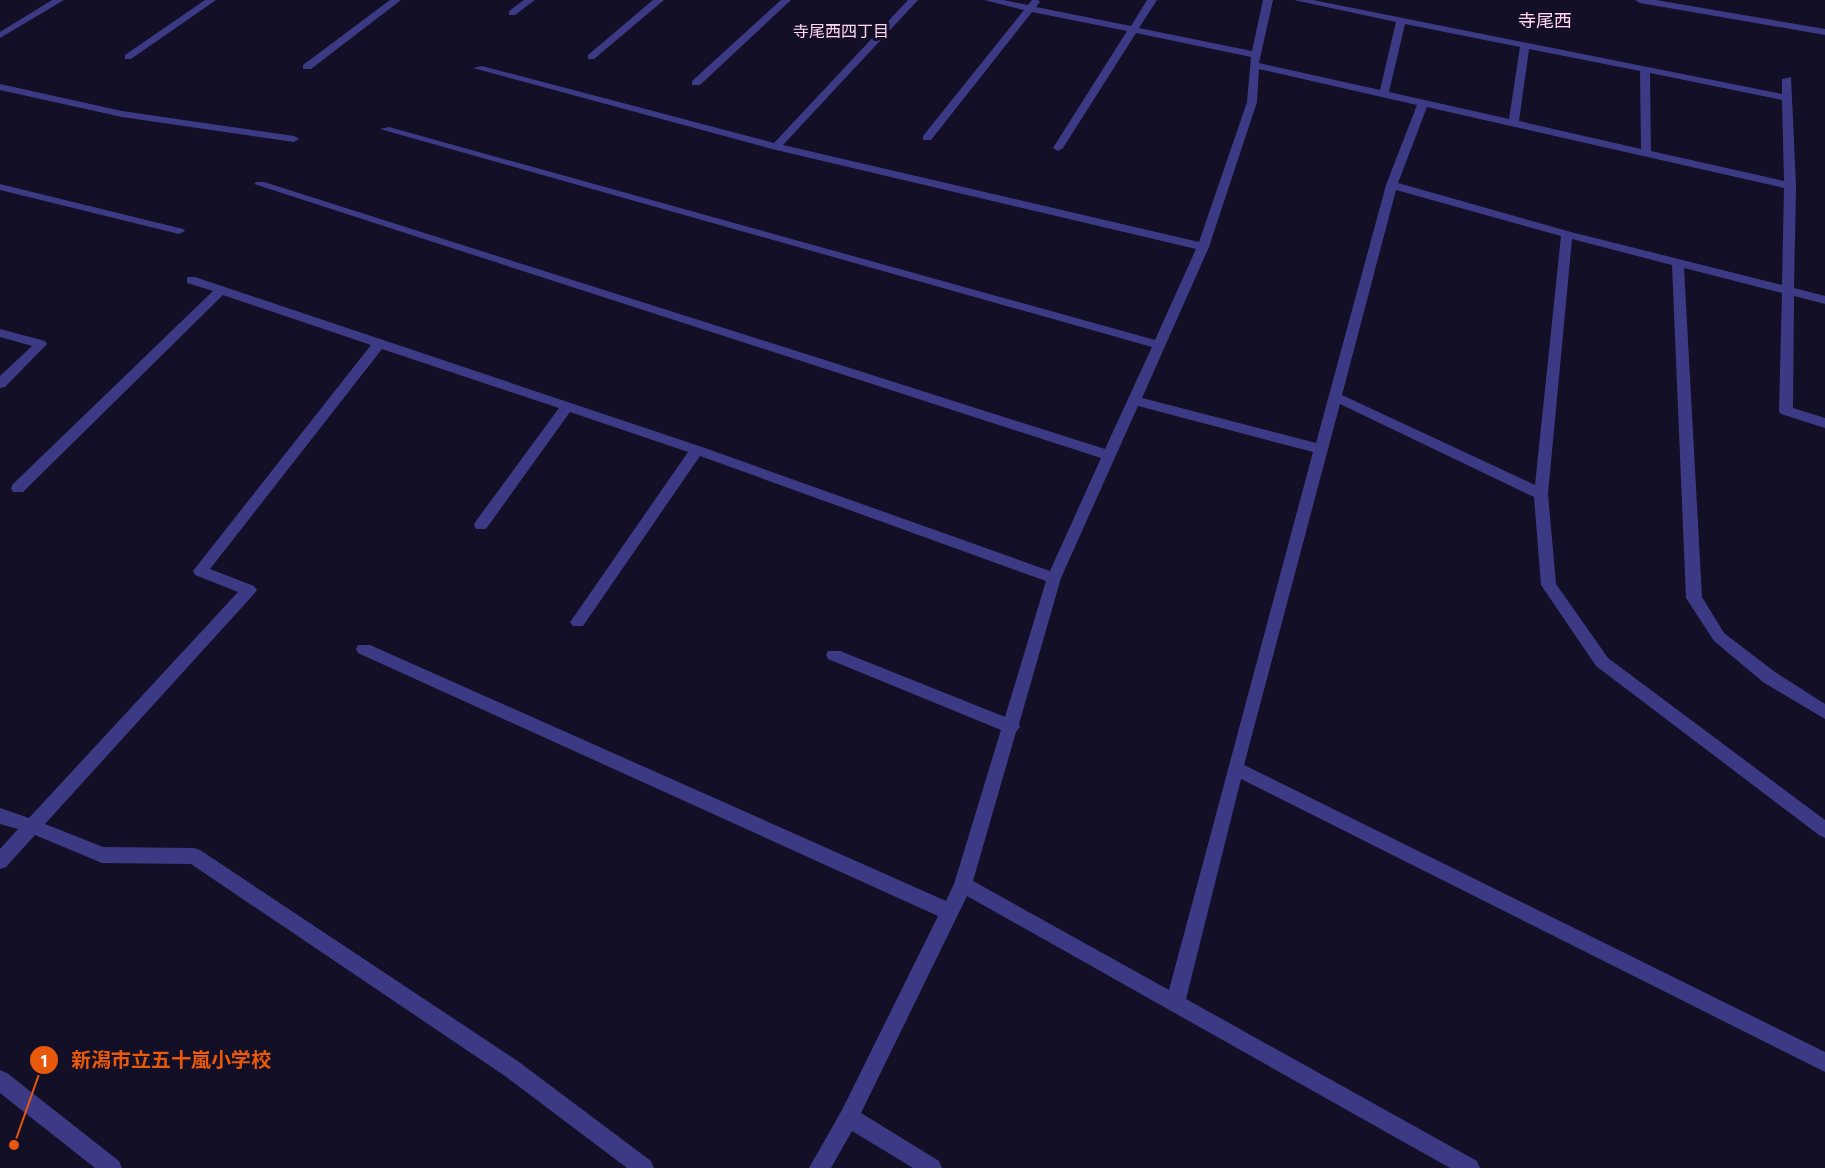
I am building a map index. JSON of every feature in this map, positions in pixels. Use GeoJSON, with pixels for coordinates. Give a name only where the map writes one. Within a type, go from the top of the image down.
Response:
{"type":"FeatureCollection","features":[{"type":"Feature","properties":{"kind":"street"},"geometry":{"type":"LineString","coordinates":[[1,36],[58,0]]}},
{"type":"Feature","properties":{"kind":"street"},"geometry":{"type":"LineString","coordinates":[[128,57],[211,0]]}},
{"type":"Feature","properties":{"kind":"street"},"geometry":{"type":"LineString","coordinates":[[307,68],[396,0]]}},
{"type":"Feature","properties":{"kind":"street"},"geometry":{"type":"LineString","coordinates":[[512,13],[530,0]]}},
{"type":"Feature","properties":{"kind":"street"},"geometry":{"type":"LineString","coordinates":[[591,57],[659,0]]}},
{"type":"Feature","properties":{"kind":"street"},"geometry":{"type":"LineString","coordinates":[[696,83],[786,0]]}},
{"type":"Feature","properties":{"kind":"street"},"geometry":{"type":"LineString","coordinates":[[776,147],[913,0]]}},
{"type":"Feature","properties":{"kind":"street"},"geometry":{"type":"LineString","coordinates":[[989,0],[1033,4],[1384,94],[1790,186]]}},
{"type":"Feature","properties":{"kind":"street"},"geometry":{"type":"LineString","coordinates":[[1058,148],[1152,0]]}},
{"type":"Feature","properties":{"kind":"street"},"geometry":{"type":"LineString","coordinates":[[819,1168],[849,1117],[963,885],[1012,728],[1054,578],[1203,247],[1252,102],[1255,60],[1268,0]]}},
{"type":"Feature","properties":{"kind":"street"},"geometry":{"type":"LineString","coordinates":[[1299,0],[1787,98]]}},
{"type":"Feature","properties":{"kind":"street"},"geometry":{"type":"LineString","coordinates":[[1640,0],[1825,32]]}},
{"type":"Feature","properties":{"kind":"street"},"geometry":{"type":"LineString","coordinates":[[927,138],[1033,4]]}},
{"type":"Feature","properties":{"kind":"street"},"geometry":{"type":"LineString","coordinates":[[1384,94],[1401,20]]}},
{"type":"Feature","properties":{"kind":"street"},"geometry":{"type":"LineString","coordinates":[[1513,124],[1525,45]]}},
{"type":"Feature","properties":{"kind":"street"},"geometry":{"type":"LineString","coordinates":[[478,68],[776,147],[1203,247]]}},
{"type":"Feature","properties":{"kind":"street"},"geometry":{"type":"LineString","coordinates":[[1645,70],[1646,153]]}},
{"type":"Feature","properties":{"kind":"street"},"geometry":{"type":"LineString","coordinates":[[1787,79],[1790,186],[1786,411],[1825,423]]}},
{"type":"Feature","properties":{"kind":"street"},"geometry":{"type":"LineString","coordinates":[[0,87],[122,114],[294,139]]}},
{"type":"Feature","properties":{"kind":"street"},"geometry":{"type":"LineString","coordinates":[[1175,1003],[1234,768],[1392,185],[1423,103]]}},
{"type":"Feature","properties":{"kind":"street"},"geometry":{"type":"LineString","coordinates":[[386,129],[1159,345]]}},
{"type":"Feature","properties":{"kind":"street"},"geometry":{"type":"LineString","coordinates":[[260,184],[1109,455]]}},
{"type":"Feature","properties":{"kind":"street"},"geometry":{"type":"LineString","coordinates":[[1392,185],[1567,234],[1825,300]]}},
{"type":"Feature","properties":{"kind":"street"},"geometry":{"type":"LineString","coordinates":[[0,187],[178,231]]}},
{"type":"Feature","properties":{"kind":"street"},"geometry":{"type":"LineString","coordinates":[[1567,234],[1541,494],[1549,585],[1602,662],[1825,830]]}},
{"type":"Feature","properties":{"kind":"street"},"geometry":{"type":"LineString","coordinates":[[1678,262],[1694,598],[1719,637],[1768,677],[1825,712]]}},
{"type":"Feature","properties":{"kind":"street"},"geometry":{"type":"LineString","coordinates":[[191,280],[566,408],[697,450],[1054,578]]}},
{"type":"Feature","properties":{"kind":"street"},"geometry":{"type":"LineString","coordinates":[[18,488],[220,290]]}},
{"type":"Feature","properties":{"kind":"street"},"geometry":{"type":"LineString","coordinates":[[0,333],[41,344],[0,384]]}},
{"type":"Feature","properties":{"kind":"street"},"geometry":{"type":"LineString","coordinates":[[0,861],[249,590],[200,572],[380,344]]}},
{"type":"Feature","properties":{"kind":"street"},"geometry":{"type":"LineString","coordinates":[[1335,397],[1541,494]]}},
{"type":"Feature","properties":{"kind":"street"},"geometry":{"type":"LineString","coordinates":[[1134,400],[1321,449]]}},
{"type":"Feature","properties":{"kind":"street"},"geometry":{"type":"LineString","coordinates":[[481,525],[566,408]]}},
{"type":"Feature","properties":{"kind":"street"},"geometry":{"type":"LineString","coordinates":[[578,622],[697,450]]}},
{"type":"Feature","properties":{"kind":"street"},"geometry":{"type":"LineString","coordinates":[[364,649],[950,912]]}},
{"type":"Feature","properties":{"kind":"street"},"geometry":{"type":"LineString","coordinates":[[834,655],[1012,728]]}},
{"type":"Feature","properties":{"kind":"street"},"geometry":{"type":"LineString","coordinates":[[1234,768],[1825,1062]]}},
{"type":"Feature","properties":{"kind":"street"},"geometry":{"type":"LineString","coordinates":[[0,816],[102,855],[194,856],[512,1069],[644,1168]]}},
{"type":"Feature","properties":{"kind":"street"},"geometry":{"type":"LineString","coordinates":[[963,885],[1470,1168]]}},
{"type":"Feature","properties":{"kind":"street"},"geometry":{"type":"LineString","coordinates":[[0,1080],[112,1168]]}},
{"type":"Feature","properties":{"kind":"street"},"geometry":{"type":"LineString","coordinates":[[849,1117],[932,1168]]}},
{"type":"Feature","properties":{"kind":"place","name":"新潟市立五十嵐小学校"},"geometry":{"type":"Point","coordinates":[14,1145]}},
{"type":"Feature","properties":{"kind":"district","name":"寺尾西"},"geometry":{"type":"Point","coordinates":[1545,21]}},
{"type":"Feature","properties":{"kind":"district","name":"寺尾西四丁目"},"geometry":{"type":"Point","coordinates":[841,31]}}]}
